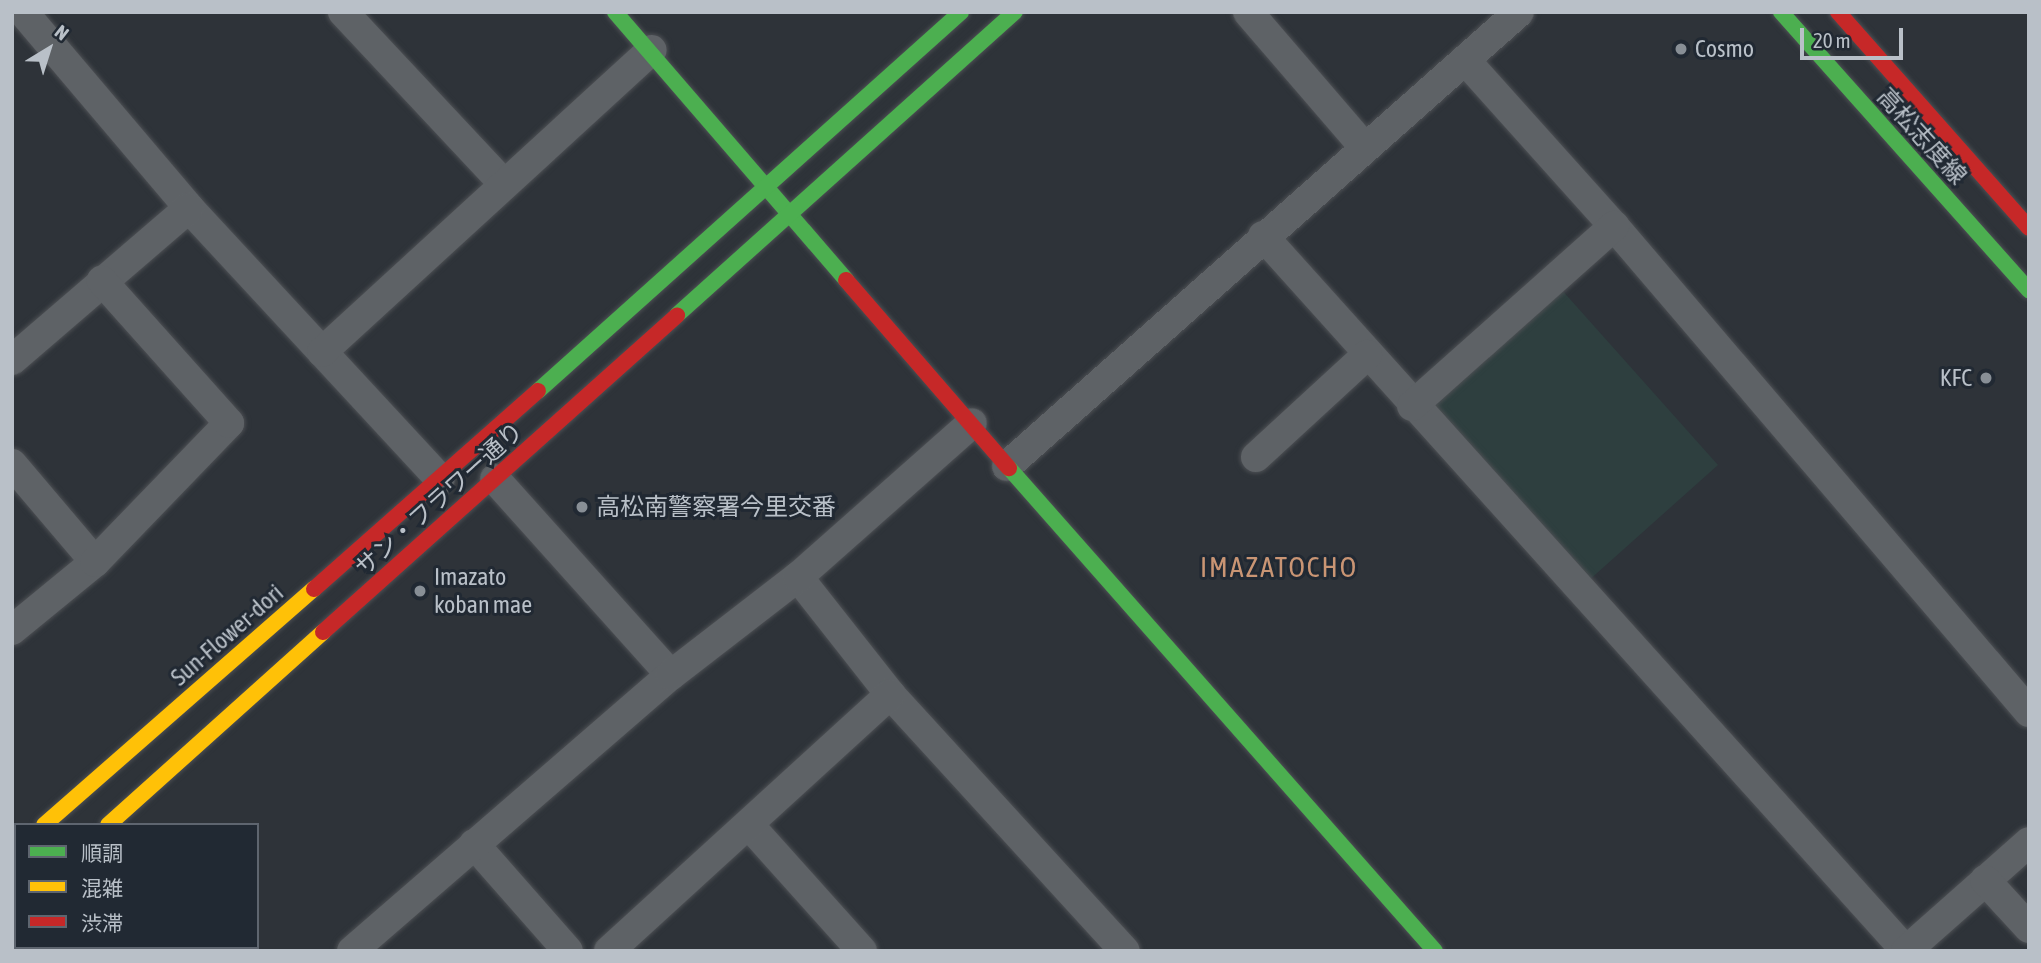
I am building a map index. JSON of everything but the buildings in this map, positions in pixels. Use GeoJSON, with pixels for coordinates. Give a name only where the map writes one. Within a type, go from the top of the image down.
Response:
{"type":"FeatureCollection","features":[{"type":"Feature","properties":{"kind":"street"},"geometry":{"type":"LineString","coordinates":[[23,12],[189,208],[440,479]]}},
{"type":"Feature","properties":{"kind":"street"},"geometry":{"type":"LineString","coordinates":[[344,12],[504,184]]}},
{"type":"Feature","properties":{"kind":"street"},"geometry":{"type":"LineString","coordinates":[[615,12],[651,50],[1007,466],[1435,951]]}},
{"type":"Feature","properties":{"kind":"street","name":"サン・フラワー通り"},"geometry":{"type":"LineString","coordinates":[[440,479],[961,12]]}},
{"type":"Feature","properties":{"kind":"street","name":"サン・フラワー通り"},"geometry":{"type":"LineString","coordinates":[[495,479],[1015,12]]}},
{"type":"Feature","properties":{"kind":"street"},"geometry":{"type":"LineString","coordinates":[[1248,12],[1364,147]]}},
{"type":"Feature","properties":{"kind":"street"},"geometry":{"type":"LineString","coordinates":[[1007,466],[1263,236],[1519,12]]}},
{"type":"Feature","properties":{"kind":"street","name":"高松志度線"},"geometry":{"type":"LineString","coordinates":[[1781,12],[2029,290]]}},
{"type":"Feature","properties":{"kind":"street","name":"高松志度線"},"geometry":{"type":"LineString","coordinates":[[1838,12],[2029,228]]}},
{"type":"Feature","properties":{"kind":"street"},"geometry":{"type":"LineString","coordinates":[[322,352],[651,50]]}},
{"type":"Feature","properties":{"kind":"street"},"geometry":{"type":"LineString","coordinates":[[1465,60],[1614,226],[2029,712]]}},
{"type":"Feature","properties":{"kind":"street"},"geometry":{"type":"LineString","coordinates":[[12,360],[189,208]]}},
{"type":"Feature","properties":{"kind":"street"},"geometry":{"type":"LineString","coordinates":[[1412,406],[1614,226]]}},
{"type":"Feature","properties":{"kind":"street"},"geometry":{"type":"LineString","coordinates":[[1263,236],[1412,406],[1906,951],[2029,842]]}},
{"type":"Feature","properties":{"kind":"street"},"geometry":{"type":"LineString","coordinates":[[12,630],[94,562],[229,423],[102,281]]}},
{"type":"Feature","properties":{"kind":"street"},"geometry":{"type":"LineString","coordinates":[[1256,457],[1367,355]]}},
{"type":"Feature","properties":{"kind":"street"},"geometry":{"type":"LineString","coordinates":[[352,951],[671,675],[798,577],[972,423]]}},
{"type":"Feature","properties":{"kind":"street"},"geometry":{"type":"LineString","coordinates":[[12,464],[94,562]]}},
{"type":"Feature","properties":{"kind":"street","name":"Sun-Flower-dori"},"geometry":{"type":"LineString","coordinates":[[46,823],[440,479]]}},
{"type":"Feature","properties":{"kind":"street"},"geometry":{"type":"LineString","coordinates":[[110,823],[495,479],[671,675]]}},
{"type":"Feature","properties":{"kind":"street"},"geometry":{"type":"LineString","coordinates":[[798,577],[890,694],[1125,951]]}},
{"type":"Feature","properties":{"kind":"street"},"geometry":{"type":"LineString","coordinates":[[609,951],[890,694]]}},
{"type":"Feature","properties":{"kind":"street"},"geometry":{"type":"LineString","coordinates":[[749,825],[862,951]]}},
{"type":"Feature","properties":{"kind":"street"},"geometry":{"type":"LineString","coordinates":[[474,844],[568,951]]}},
{"type":"Feature","properties":{"kind":"street"},"geometry":{"type":"LineString","coordinates":[[1985,880],[2029,928]]}},
{"type":"Feature","properties":{"kind":"shaded area"},"geometry":{"type":"Polygon","coordinates":[[[1561,289],[1718,465],[1587,582],[1430,406],[1561,289]]]}},
{"type":"Feature","properties":{"kind":"traffic: fast"},"geometry":{"type":"LineString","coordinates":[[615,12],[846,280]]}},
{"type":"Feature","properties":{"kind":"traffic: fast"},"geometry":{"type":"LineString","coordinates":[[538,391],[961,12]]}},
{"type":"Feature","properties":{"kind":"traffic: fast"},"geometry":{"type":"LineString","coordinates":[[677,315],[1015,12]]}},
{"type":"Feature","properties":{"kind":"traffic: fast"},"geometry":{"type":"LineString","coordinates":[[1781,12],[2029,290]]}},
{"type":"Feature","properties":{"kind":"traffic: fast"},"geometry":{"type":"LineString","coordinates":[[1009,468],[1435,951]]}},
{"type":"Feature","properties":{"kind":"traffic: slow"},"geometry":{"type":"LineString","coordinates":[[46,823],[314,589]]}},
{"type":"Feature","properties":{"kind":"traffic: slow"},"geometry":{"type":"LineString","coordinates":[[110,823],[323,632]]}},
{"type":"Feature","properties":{"kind":"traffic: jam"},"geometry":{"type":"LineString","coordinates":[[1838,12],[2029,228]]}},
{"type":"Feature","properties":{"kind":"traffic: jam"},"geometry":{"type":"LineString","coordinates":[[846,280],[1009,468]]}},
{"type":"Feature","properties":{"kind":"traffic: jam"},"geometry":{"type":"LineString","coordinates":[[323,632],[677,315]]}},
{"type":"Feature","properties":{"kind":"traffic: jam"},"geometry":{"type":"LineString","coordinates":[[314,589],[538,391]]}},
{"type":"Feature","properties":{"kind":"place","name":"Cosmo"},"geometry":{"type":"Point","coordinates":[1681,49]}},
{"type":"Feature","properties":{"kind":"place","name":"KFC"},"geometry":{"type":"Point","coordinates":[1986,378]}},
{"type":"Feature","properties":{"kind":"place","name":"高松南警察署今里交番"},"geometry":{"type":"Point","coordinates":[582,507]}},
{"type":"Feature","properties":{"kind":"place","name":"Imazato koban mae"},"geometry":{"type":"Point","coordinates":[420,591]}},
{"type":"Feature","properties":{"kind":"district","name":"IMAZATOCHO"},"geometry":{"type":"Point","coordinates":[1279,567]}}]}
